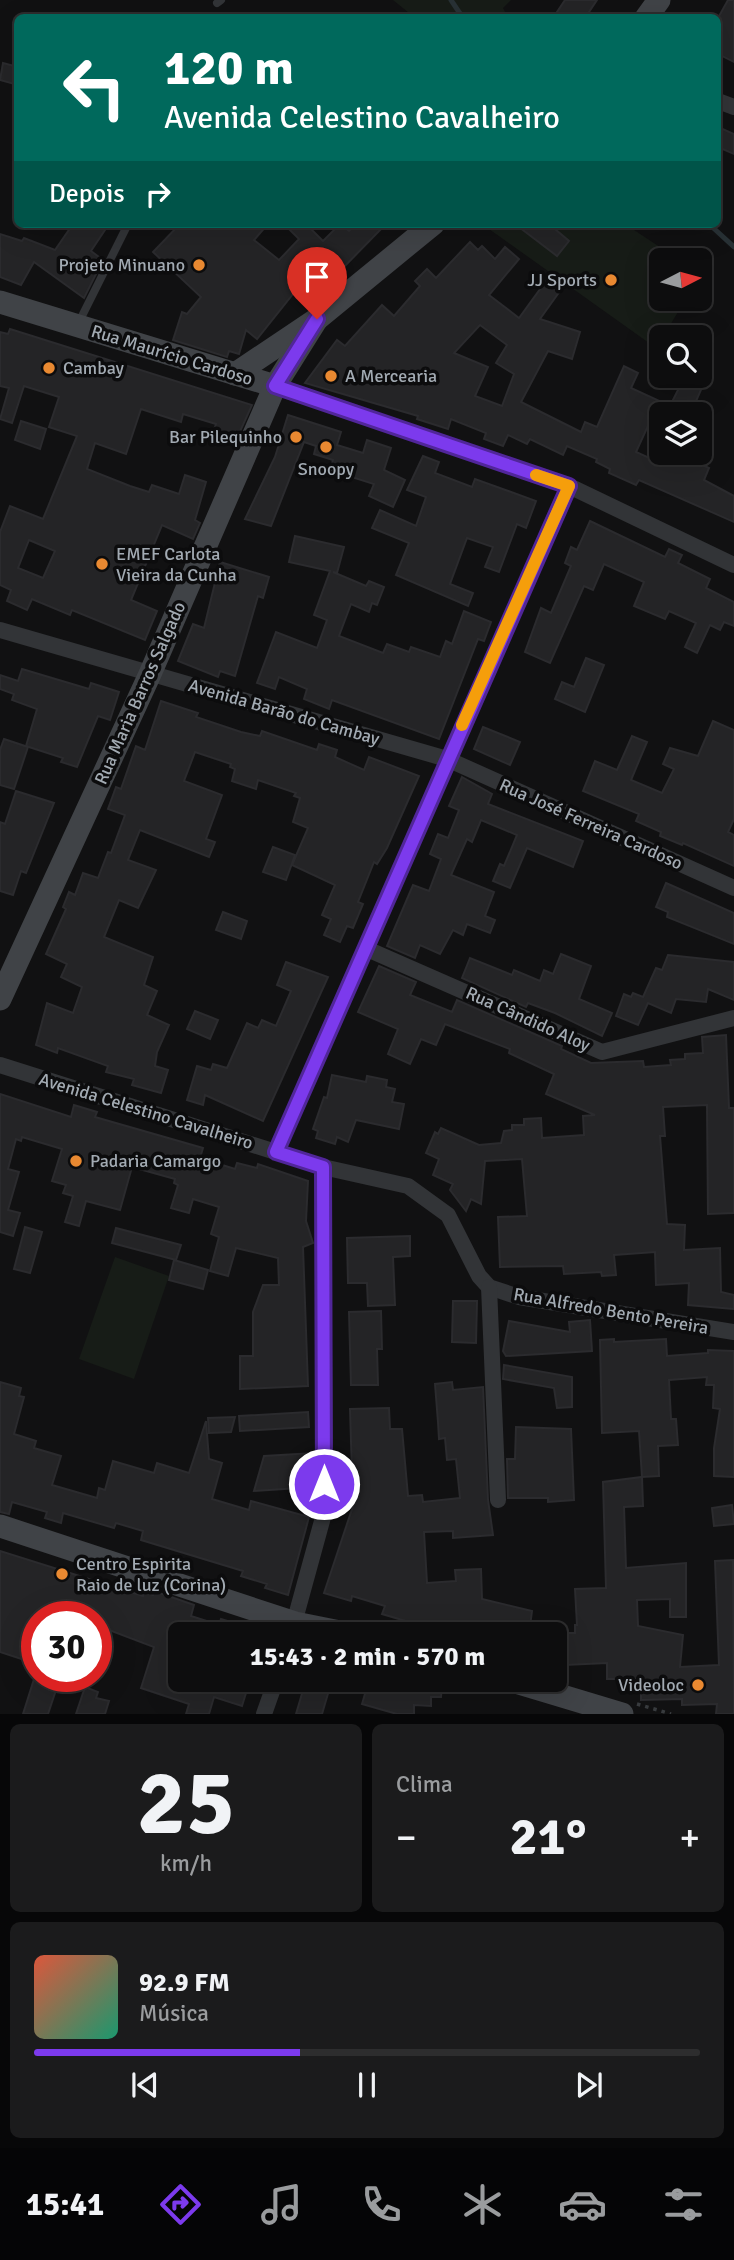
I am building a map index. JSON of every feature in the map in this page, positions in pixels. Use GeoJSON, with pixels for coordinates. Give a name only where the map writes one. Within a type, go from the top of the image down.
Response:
{"type":"FeatureCollection","features":[{"type":"Feature","properties":{"kind":"street"},"geometry":{"type":"LineString","coordinates":[[235,374],[317,319],[428,228]]}},
{"type":"Feature","properties":{"kind":"street","name":"Rua Maurício Cardoso"},"geometry":{"type":"LineString","coordinates":[[0,302],[275,386],[569,486],[734,565]]}},
{"type":"Feature","properties":{"kind":"street","name":"Rua Maria Barros Salgado"},"geometry":{"type":"LineString","coordinates":[[0,999],[150,674],[275,386],[317,319]]}},
{"type":"Feature","properties":{"kind":"street"},"geometry":{"type":"LineString","coordinates":[[276,1152],[569,486]]}},
{"type":"Feature","properties":{"kind":"street","name":"Avenida Barão do Cambay"},"geometry":{"type":"LineString","coordinates":[[0,630],[447,759]]}},
{"type":"Feature","properties":{"kind":"street","name":"Rua José Ferreira Cardoso"},"geometry":{"type":"LineString","coordinates":[[447,759],[734,888]]}},
{"type":"Feature","properties":{"kind":"street","name":"Rua Cândido Aloy"},"geometry":{"type":"LineString","coordinates":[[367,949],[603,1052],[734,1018]]}},
{"type":"Feature","properties":{"kind":"street","name":"Avenida Celestino Cavalheiro"},"geometry":{"type":"LineString","coordinates":[[0,1065],[323,1167],[408,1186],[448,1215],[479,1276],[489,1287]]}},
{"type":"Feature","properties":{"kind":"street"},"geometry":{"type":"LineString","coordinates":[[295,1622],[325,1510],[323,1167]]}},
{"type":"Feature","properties":{"kind":"street"},"geometry":{"type":"LineString","coordinates":[[489,1287],[498,1500]]}},
{"type":"Feature","properties":{"kind":"street","name":"Rua Alfredo Bento Pereira"},"geometry":{"type":"LineString","coordinates":[[489,1287],[519,1297],[734,1332]]}},
{"type":"Feature","properties":{"kind":"street"},"geometry":{"type":"LineString","coordinates":[[0,1526],[273,1622]]}},
{"type":"Feature","properties":{"kind":"street"},"geometry":{"type":"LineString","coordinates":[[264,1714],[272,1692]]}},
{"type":"Feature","properties":{"kind":"street"},"geometry":{"type":"LineString","coordinates":[[549,1692],[622,1714]]}},
{"type":"Feature","properties":{"kind":"lane"},"geometry":{"type":"LineString","coordinates":[[77,327],[126,228]]}},
{"type":"Feature","properties":{"kind":"shaded area"},"geometry":{"type":"Polygon","coordinates":[[[393,0],[511,0],[503,8],[506,14],[410,14],[393,0]]]}},
{"type":"Feature","properties":{"kind":"shaded area","name":"JJ Sports"},"geometry":{"type":"Polygon","coordinates":[[[488,228],[631,228],[661,248],[649,248],[649,312],[678,312],[670,325],[649,325],[649,343],[488,228]]]}},
{"type":"Feature","properties":{"kind":"shaded area"},"geometry":{"type":"Polygon","coordinates":[[[115,1257],[169,1276],[134,1379],[79,1359],[115,1257]]]}},
{"type":"Feature","properties":{"kind":"building"},"geometry":{"type":"Polygon","coordinates":[[[565,0],[597,0],[588,14],[556,14],[565,0]]]}},
{"type":"Feature","properties":{"kind":"building"},"geometry":{"type":"Polygon","coordinates":[[[728,0],[734,0],[734,62],[721,56],[720,14],[728,0]]]}},
{"type":"Feature","properties":{"kind":"building"},"geometry":{"type":"Polygon","coordinates":[[[3,63],[14,66],[14,84],[0,80],[3,63]]]}},
{"type":"Feature","properties":{"kind":"building"},"geometry":{"type":"Polygon","coordinates":[[[721,128],[734,134],[734,154],[721,148],[721,128]]]}},
{"type":"Feature","properties":{"kind":"building"},"geometry":{"type":"Polygon","coordinates":[[[70,228],[106,228],[91,251],[103,260],[84,298],[34,262],[21,285],[0,277],[0,234],[22,241],[24,238],[55,250],[70,228]]]}},
{"type":"Feature","properties":{"kind":"building"},"geometry":{"type":"Polygon","coordinates":[[[176,228],[264,228],[254,240],[279,260],[299,239],[288,228],[310,228],[323,241],[336,228],[349,231],[352,228],[382,228],[336,275],[327,267],[314,279],[309,274],[257,339],[246,330],[239,354],[229,351],[227,357],[173,340],[182,312],[187,314],[201,297],[153,252],[176,228]]]}},
{"type":"Feature","properties":{"kind":"building"},"geometry":{"type":"Polygon","coordinates":[[[520,228],[554,228],[569,241],[557,256],[520,228]]]}},
{"type":"Feature","properties":{"kind":"building"},"geometry":{"type":"Polygon","coordinates":[[[470,242],[478,250],[482,246],[495,259],[505,247],[519,259],[489,295],[519,318],[546,281],[560,291],[540,319],[580,332],[572,359],[548,351],[521,402],[581,432],[585,422],[597,427],[624,366],[638,373],[631,388],[661,402],[649,402],[649,424],[636,452],[649,458],[649,465],[703,465],[709,468],[704,480],[734,496],[734,522],[639,480],[636,485],[609,473],[610,469],[596,462],[597,459],[567,446],[563,455],[530,439],[527,444],[508,435],[503,446],[484,439],[486,433],[451,419],[448,429],[417,419],[418,416],[305,383],[337,340],[345,346],[382,305],[394,316],[420,286],[415,281],[427,269],[436,278],[470,242]],[[480,325],[454,353],[488,367],[475,396],[502,406],[514,374],[496,363],[507,345],[480,325]]]}},
{"type":"Feature","properties":{"kind":"building"},"geometry":{"type":"Polygon","coordinates":[[[10,329],[252,405],[237,438],[214,430],[216,424],[183,414],[181,422],[141,409],[126,454],[95,443],[87,469],[130,486],[149,492],[152,485],[179,494],[185,475],[206,482],[195,520],[200,523],[193,539],[162,525],[131,600],[157,611],[145,640],[72,610],[70,615],[32,599],[27,610],[7,601],[11,590],[0,585],[0,532],[10,506],[43,519],[77,436],[49,427],[59,397],[24,386],[12,423],[0,419],[9,388],[0,386],[0,332],[8,334],[10,329]],[[29,540],[18,568],[43,578],[55,551],[29,540]]]}},
{"type":"Feature","properties":{"kind":"building"},"geometry":{"type":"Polygon","coordinates":[[[679,388],[702,388],[696,402],[672,402],[679,388]]]}},
{"type":"Feature","properties":{"kind":"building"},"geometry":{"type":"Polygon","coordinates":[[[288,415],[341,432],[337,445],[363,453],[367,440],[391,448],[384,470],[405,480],[393,507],[369,496],[374,484],[330,470],[333,460],[314,454],[316,446],[304,442],[271,526],[245,519],[275,457],[288,415]]]}},
{"type":"Feature","properties":{"kind":"building"},"geometry":{"type":"Polygon","coordinates":[[[21,421],[46,429],[40,449],[15,440],[21,421]]]}},
{"type":"Feature","properties":{"kind":"building"},"geometry":{"type":"Polygon","coordinates":[[[423,456],[439,462],[435,473],[472,487],[475,479],[536,501],[526,528],[517,524],[499,572],[485,567],[493,547],[467,538],[450,584],[473,593],[468,606],[396,575],[409,543],[372,528],[380,510],[416,526],[426,497],[407,490],[423,456]]]}},
{"type":"Feature","properties":{"kind":"building"},"geometry":{"type":"Polygon","coordinates":[[[590,521],[665,557],[669,549],[682,555],[678,563],[710,579],[706,588],[734,602],[734,626],[724,622],[720,630],[710,625],[697,653],[685,647],[696,623],[669,611],[665,619],[634,606],[644,582],[604,564],[593,590],[584,586],[550,663],[525,652],[541,608],[551,613],[571,566],[565,563],[571,547],[577,550],[590,521]]]}},
{"type":"Feature","properties":{"kind":"building"},"geometry":{"type":"Polygon","coordinates":[[[295,536],[344,547],[337,573],[333,572],[366,586],[369,581],[384,587],[377,605],[372,603],[369,612],[351,604],[339,636],[383,653],[387,644],[409,652],[411,647],[440,657],[446,641],[452,644],[464,611],[491,622],[484,641],[478,639],[439,739],[332,700],[329,709],[304,699],[307,689],[279,677],[275,689],[257,683],[276,632],[317,648],[327,620],[314,615],[330,571],[289,562],[295,536]]]}},
{"type":"Feature","properties":{"kind":"building"},"geometry":{"type":"Polygon","coordinates":[[[220,562],[269,577],[263,598],[258,596],[235,676],[220,671],[218,677],[178,661],[193,624],[204,628],[220,562]]]}},
{"type":"Feature","properties":{"kind":"building"},"geometry":{"type":"Polygon","coordinates":[[[586,658],[604,665],[585,712],[555,699],[562,682],[574,687],[586,658]]]}},
{"type":"Feature","properties":{"kind":"building"},"geometry":{"type":"Polygon","coordinates":[[[22,669],[89,689],[91,683],[119,692],[110,720],[98,716],[77,767],[61,762],[63,758],[26,746],[37,709],[12,700],[14,694],[0,689],[0,675],[18,681],[22,669]]]}},
{"type":"Feature","properties":{"kind":"building"},"geometry":{"type":"Polygon","coordinates":[[[161,701],[198,713],[196,717],[241,732],[260,736],[262,731],[317,750],[319,744],[337,750],[335,757],[364,770],[369,757],[419,776],[387,848],[377,864],[374,862],[358,902],[363,904],[353,928],[347,926],[340,942],[324,935],[331,919],[322,915],[335,885],[292,865],[308,828],[293,822],[300,798],[294,796],[296,793],[258,780],[256,789],[232,781],[235,769],[230,767],[231,764],[195,752],[184,781],[222,795],[206,839],[215,842],[209,857],[140,830],[128,860],[156,870],[138,908],[119,900],[104,937],[153,957],[144,985],[157,991],[147,1015],[169,1025],[157,1052],[155,1066],[168,1070],[161,1093],[132,1085],[134,1079],[106,1072],[108,1066],[58,1048],[57,1053],[36,1045],[47,1003],[73,1013],[82,987],[61,977],[67,964],[46,954],[66,909],[63,907],[69,892],[75,895],[83,873],[98,878],[108,852],[111,853],[125,815],[108,809],[116,787],[121,789],[136,746],[145,750],[161,701]]]}},
{"type":"Feature","properties":{"kind":"building"},"geometry":{"type":"Polygon","coordinates":[[[713,721],[734,730],[734,819],[728,832],[734,835],[734,866],[683,843],[682,845],[660,836],[661,832],[636,821],[639,814],[583,791],[595,761],[617,770],[632,736],[647,742],[631,780],[662,793],[674,769],[663,764],[670,748],[698,756],[713,721]]]}},
{"type":"Feature","properties":{"kind":"building"},"geometry":{"type":"Polygon","coordinates":[[[483,727],[520,742],[510,765],[474,749],[483,727]]]}},
{"type":"Feature","properties":{"kind":"building"},"geometry":{"type":"Polygon","coordinates":[[[4,739],[28,747],[14,789],[0,785],[0,750],[4,739]]]}},
{"type":"Feature","properties":{"kind":"building"},"geometry":{"type":"Polygon","coordinates":[[[462,777],[492,794],[488,804],[583,841],[573,867],[527,848],[510,888],[493,881],[500,864],[504,866],[517,835],[481,820],[472,842],[467,839],[451,875],[494,892],[485,916],[495,920],[490,933],[467,924],[463,935],[453,930],[440,954],[420,945],[415,958],[387,946],[413,885],[429,891],[441,859],[430,854],[438,834],[448,838],[459,810],[449,806],[462,777]]]}},
{"type":"Feature","properties":{"kind":"building"},"geometry":{"type":"Polygon","coordinates":[[[16,791],[54,803],[26,873],[21,871],[13,895],[0,891],[0,822],[5,824],[16,791]]]}},
{"type":"Feature","properties":{"kind":"building"},"geometry":{"type":"Polygon","coordinates":[[[273,847],[295,855],[286,880],[263,872],[273,847]]]}},
{"type":"Feature","properties":{"kind":"building"},"geometry":{"type":"Polygon","coordinates":[[[666,883],[734,913],[734,944],[667,917],[668,912],[656,907],[666,883]]]}},
{"type":"Feature","properties":{"kind":"building"},"geometry":{"type":"Polygon","coordinates":[[[223,912],[247,921],[241,939],[216,930],[223,912]]]}},
{"type":"Feature","properties":{"kind":"building"},"geometry":{"type":"Polygon","coordinates":[[[561,954],[591,966],[579,999],[612,1013],[602,1036],[555,1013],[528,1003],[526,1007],[462,978],[470,958],[512,975],[514,970],[540,981],[544,970],[553,974],[561,954]]]}},
{"type":"Feature","properties":{"kind":"building"},"geometry":{"type":"Polygon","coordinates":[[[668,955],[734,962],[734,1000],[708,989],[706,1002],[676,999],[671,1013],[648,1003],[638,1025],[616,1016],[624,994],[631,997],[633,993],[643,997],[656,968],[662,970],[668,955]]]}},
{"type":"Feature","properties":{"kind":"building"},"geometry":{"type":"Polygon","coordinates":[[[286,962],[328,977],[263,1121],[205,1095],[203,1105],[187,1100],[197,1066],[211,1070],[213,1064],[227,1068],[247,1023],[258,1028],[262,1020],[276,1026],[291,991],[277,985],[286,962]]]}},
{"type":"Feature","properties":{"kind":"building"},"geometry":{"type":"Polygon","coordinates":[[[379,966],[416,982],[410,995],[452,1012],[457,1000],[562,1046],[561,1049],[591,1063],[643,1061],[644,1067],[671,1065],[670,1060],[685,1059],[685,1054],[703,1053],[702,1037],[726,1035],[729,1108],[734,1108],[734,1213],[708,1214],[707,1105],[663,1107],[665,1136],[660,1136],[667,1224],[685,1225],[684,1250],[720,1248],[721,1292],[734,1295],[734,1309],[688,1305],[689,1283],[656,1285],[655,1252],[614,1255],[616,1275],[602,1276],[601,1272],[564,1274],[563,1266],[500,1267],[498,1217],[527,1216],[522,1159],[485,1161],[481,1204],[471,1199],[466,1211],[450,1190],[453,1184],[433,1175],[439,1159],[426,1153],[435,1132],[438,1134],[441,1128],[479,1145],[501,1143],[504,1131],[512,1130],[512,1125],[524,1125],[524,1119],[541,1118],[542,1138],[584,1135],[583,1116],[595,1115],[546,1094],[554,1074],[509,1053],[510,1049],[445,1024],[436,1045],[421,1039],[410,1064],[388,1054],[398,1029],[358,1012],[379,966]]]}},
{"type":"Feature","properties":{"kind":"building"},"geometry":{"type":"Polygon","coordinates":[[[195,1011],[218,1020],[210,1039],[187,1029],[195,1011]]]}},
{"type":"Feature","properties":{"kind":"building"},"geometry":{"type":"Polygon","coordinates":[[[332,1075],[366,1082],[367,1076],[387,1080],[386,1087],[395,1089],[392,1102],[404,1104],[399,1129],[356,1120],[348,1142],[337,1137],[335,1144],[316,1138],[318,1131],[313,1129],[324,1097],[327,1098],[332,1075]]]}},
{"type":"Feature","properties":{"kind":"building"},"geometry":{"type":"Polygon","coordinates":[[[0,1094],[71,1117],[74,1105],[97,1112],[95,1117],[203,1148],[200,1158],[235,1169],[237,1163],[257,1168],[258,1164],[308,1181],[306,1221],[313,1243],[303,1247],[308,1386],[240,1389],[240,1356],[253,1356],[253,1312],[263,1285],[279,1285],[278,1258],[236,1248],[228,1276],[210,1271],[219,1237],[211,1234],[219,1207],[193,1199],[189,1213],[171,1208],[178,1185],[174,1183],[175,1179],[132,1167],[120,1210],[86,1201],[79,1226],[65,1222],[73,1196],[63,1193],[66,1185],[52,1181],[62,1149],[22,1137],[21,1141],[16,1139],[8,1169],[19,1172],[8,1210],[20,1213],[13,1236],[0,1232],[0,1094]]]}},
{"type":"Feature","properties":{"kind":"building"},"geometry":{"type":"Polygon","coordinates":[[[25,1227],[42,1232],[30,1273],[14,1269],[25,1227]]]}},
{"type":"Feature","properties":{"kind":"building"},"geometry":{"type":"Polygon","coordinates":[[[116,1228],[181,1245],[176,1260],[112,1243],[116,1228]]]}},
{"type":"Feature","properties":{"kind":"building"},"geometry":{"type":"Polygon","coordinates":[[[410,1236],[410,1256],[393,1257],[395,1305],[368,1306],[367,1283],[348,1283],[347,1238],[410,1236]]]}},
{"type":"Feature","properties":{"kind":"building"},"geometry":{"type":"Polygon","coordinates":[[[174,1260],[208,1270],[203,1289],[169,1280],[174,1260]]]}},
{"type":"Feature","properties":{"kind":"building"},"geometry":{"type":"Polygon","coordinates":[[[453,1301],[477,1301],[476,1343],[452,1342],[453,1301]]]}},
{"type":"Feature","properties":{"kind":"building"},"geometry":{"type":"Polygon","coordinates":[[[381,1311],[382,1349],[377,1349],[378,1385],[351,1385],[349,1312],[381,1311]]]}},
{"type":"Feature","properties":{"kind":"building"},"geometry":{"type":"Polygon","coordinates":[[[590,1320],[592,1351],[506,1356],[503,1351],[509,1321],[570,1332],[569,1322],[590,1320]]]}},
{"type":"Feature","properties":{"kind":"building"},"geometry":{"type":"Polygon","coordinates":[[[614,1339],[614,1342],[666,1339],[667,1356],[708,1353],[708,1350],[734,1351],[734,1477],[714,1476],[714,1448],[720,1409],[713,1408],[714,1385],[706,1385],[707,1377],[669,1380],[671,1419],[676,1419],[678,1445],[658,1446],[659,1476],[642,1477],[639,1431],[602,1433],[600,1340],[614,1339]]]}},
{"type":"Feature","properties":{"kind":"building"},"geometry":{"type":"Polygon","coordinates":[[[504,1365],[572,1377],[572,1407],[557,1408],[554,1388],[503,1379],[504,1365]]]}},
{"type":"Feature","properties":{"kind":"building"},"geometry":{"type":"Polygon","coordinates":[[[0,1382],[21,1388],[19,1396],[24,1397],[14,1434],[36,1441],[34,1448],[61,1456],[52,1485],[97,1498],[99,1488],[105,1490],[113,1461],[154,1473],[157,1463],[189,1473],[206,1421],[209,1459],[222,1463],[212,1499],[249,1510],[251,1501],[309,1517],[288,1595],[265,1588],[267,1584],[241,1576],[243,1571],[141,1540],[143,1531],[116,1523],[114,1528],[63,1513],[61,1523],[45,1518],[47,1512],[12,1502],[9,1514],[0,1512],[0,1382]]]}},
{"type":"Feature","properties":{"kind":"building"},"geometry":{"type":"Polygon","coordinates":[[[452,1382],[453,1390],[483,1387],[488,1500],[493,1535],[453,1538],[453,1531],[424,1532],[427,1583],[456,1581],[455,1570],[481,1569],[482,1599],[532,1611],[531,1622],[409,1622],[382,1614],[385,1606],[352,1596],[351,1601],[324,1593],[353,1506],[350,1409],[389,1408],[390,1429],[402,1429],[408,1496],[422,1495],[423,1502],[460,1498],[456,1459],[447,1460],[445,1438],[439,1439],[435,1384],[452,1382]]]}},
{"type":"Feature","properties":{"kind":"building"},"geometry":{"type":"Polygon","coordinates":[[[308,1412],[309,1427],[240,1431],[239,1416],[308,1412]]]}},
{"type":"Feature","properties":{"kind":"building"},"geometry":{"type":"Polygon","coordinates":[[[235,1417],[231,1432],[209,1433],[208,1418],[235,1417]]]}},
{"type":"Feature","properties":{"kind":"building"},"geometry":{"type":"Polygon","coordinates":[[[516,1427],[571,1429],[574,1500],[548,1502],[548,1498],[508,1498],[507,1459],[515,1459],[516,1427]]]}},
{"type":"Feature","properties":{"kind":"building"},"geometry":{"type":"Polygon","coordinates":[[[314,1453],[314,1487],[254,1491],[264,1456],[314,1453]]]}},
{"type":"Feature","properties":{"kind":"building"},"geometry":{"type":"Polygon","coordinates":[[[642,1477],[643,1506],[624,1507],[626,1568],[686,1563],[686,1617],[670,1617],[670,1599],[637,1600],[638,1626],[683,1635],[680,1667],[719,1665],[715,1561],[733,1560],[734,1714],[716,1714],[717,1704],[682,1705],[682,1699],[641,1700],[641,1679],[607,1679],[607,1663],[567,1665],[567,1633],[575,1633],[577,1625],[575,1589],[606,1588],[603,1482],[642,1477]]]}},
{"type":"Feature","properties":{"kind":"building"},"geometry":{"type":"Polygon","coordinates":[[[732,1505],[734,1524],[714,1526],[712,1508],[732,1505]]]}},
{"type":"Feature","properties":{"kind":"building"},"geometry":{"type":"Polygon","coordinates":[[[0,1551],[143,1596],[144,1592],[153,1595],[154,1591],[194,1605],[191,1616],[210,1622],[168,1622],[168,1692],[246,1692],[242,1706],[214,1697],[209,1714],[186,1714],[189,1704],[141,1688],[154,1647],[112,1631],[112,1601],[21,1601],[21,1659],[0,1652],[0,1551]]]}},
{"type":"Feature","properties":{"kind":"building"},"geometry":{"type":"Polygon","coordinates":[[[30,1692],[55,1692],[48,1714],[23,1714],[30,1692]]]}},
{"type":"Feature","properties":{"kind":"building"},"geometry":{"type":"Polygon","coordinates":[[[83,1692],[98,1692],[96,1698],[109,1701],[105,1714],[76,1714],[83,1692]]]}},
{"type":"Feature","properties":{"kind":"building"},"geometry":{"type":"Polygon","coordinates":[[[302,1692],[328,1692],[322,1714],[296,1714],[302,1692]]]}},
{"type":"Feature","properties":{"kind":"building"},"geometry":{"type":"Polygon","coordinates":[[[366,1692],[441,1692],[441,1697],[431,1697],[431,1706],[414,1705],[414,1714],[397,1714],[362,1704],[366,1692]]]}},
{"type":"Feature","properties":{"kind":"waterway"},"geometry":{"type":"LineString","coordinates":[[451,0],[460,14]]}},
{"type":"Feature","properties":{"kind":"waterway"},"geometry":{"type":"LineString","coordinates":[[713,228],[734,247]]}},
{"type":"Feature","properties":{"kind":"slow traffic"},"geometry":{"type":"LineString","coordinates":[[462,725],[569,486],[536,475]]}},
{"type":"Feature","properties":{"kind":"place","name":"Projeto Minuano"},"geometry":{"type":"Point","coordinates":[199,265]}},
{"type":"Feature","properties":{"kind":"place","name":"JJ Sports"},"geometry":{"type":"Point","coordinates":[611,280]}},
{"type":"Feature","properties":{"kind":"place","name":"Cambay"},"geometry":{"type":"Point","coordinates":[49,368]}},
{"type":"Feature","properties":{"kind":"place","name":"A Mercearia"},"geometry":{"type":"Point","coordinates":[331,376]}},
{"type":"Feature","properties":{"kind":"place","name":"Bar Pilequinho"},"geometry":{"type":"Point","coordinates":[296,437]}},
{"type":"Feature","properties":{"kind":"place","name":"Snoopy"},"geometry":{"type":"Point","coordinates":[326,447]}},
{"type":"Feature","properties":{"kind":"place","name":"EMEF Carlota Vieira da Cunha"},"geometry":{"type":"Point","coordinates":[102,564]}},
{"type":"Feature","properties":{"kind":"place","name":"Padaria Camargo"},"geometry":{"type":"Point","coordinates":[76,1161]}},
{"type":"Feature","properties":{"kind":"place","name":"Centro Espirita Raio de luz (Corina)"},"geometry":{"type":"Point","coordinates":[62,1574]}},
{"type":"Feature","properties":{"kind":"place","name":"Videoloc"},"geometry":{"type":"Point","coordinates":[698,1685]}},
{"type":"Feature","properties":{"kind":"route"},"geometry":{"type":"LineString","coordinates":[[317,319],[275,386],[569,486],[276,1152],[323,1167],[324,1484]]}}]}
